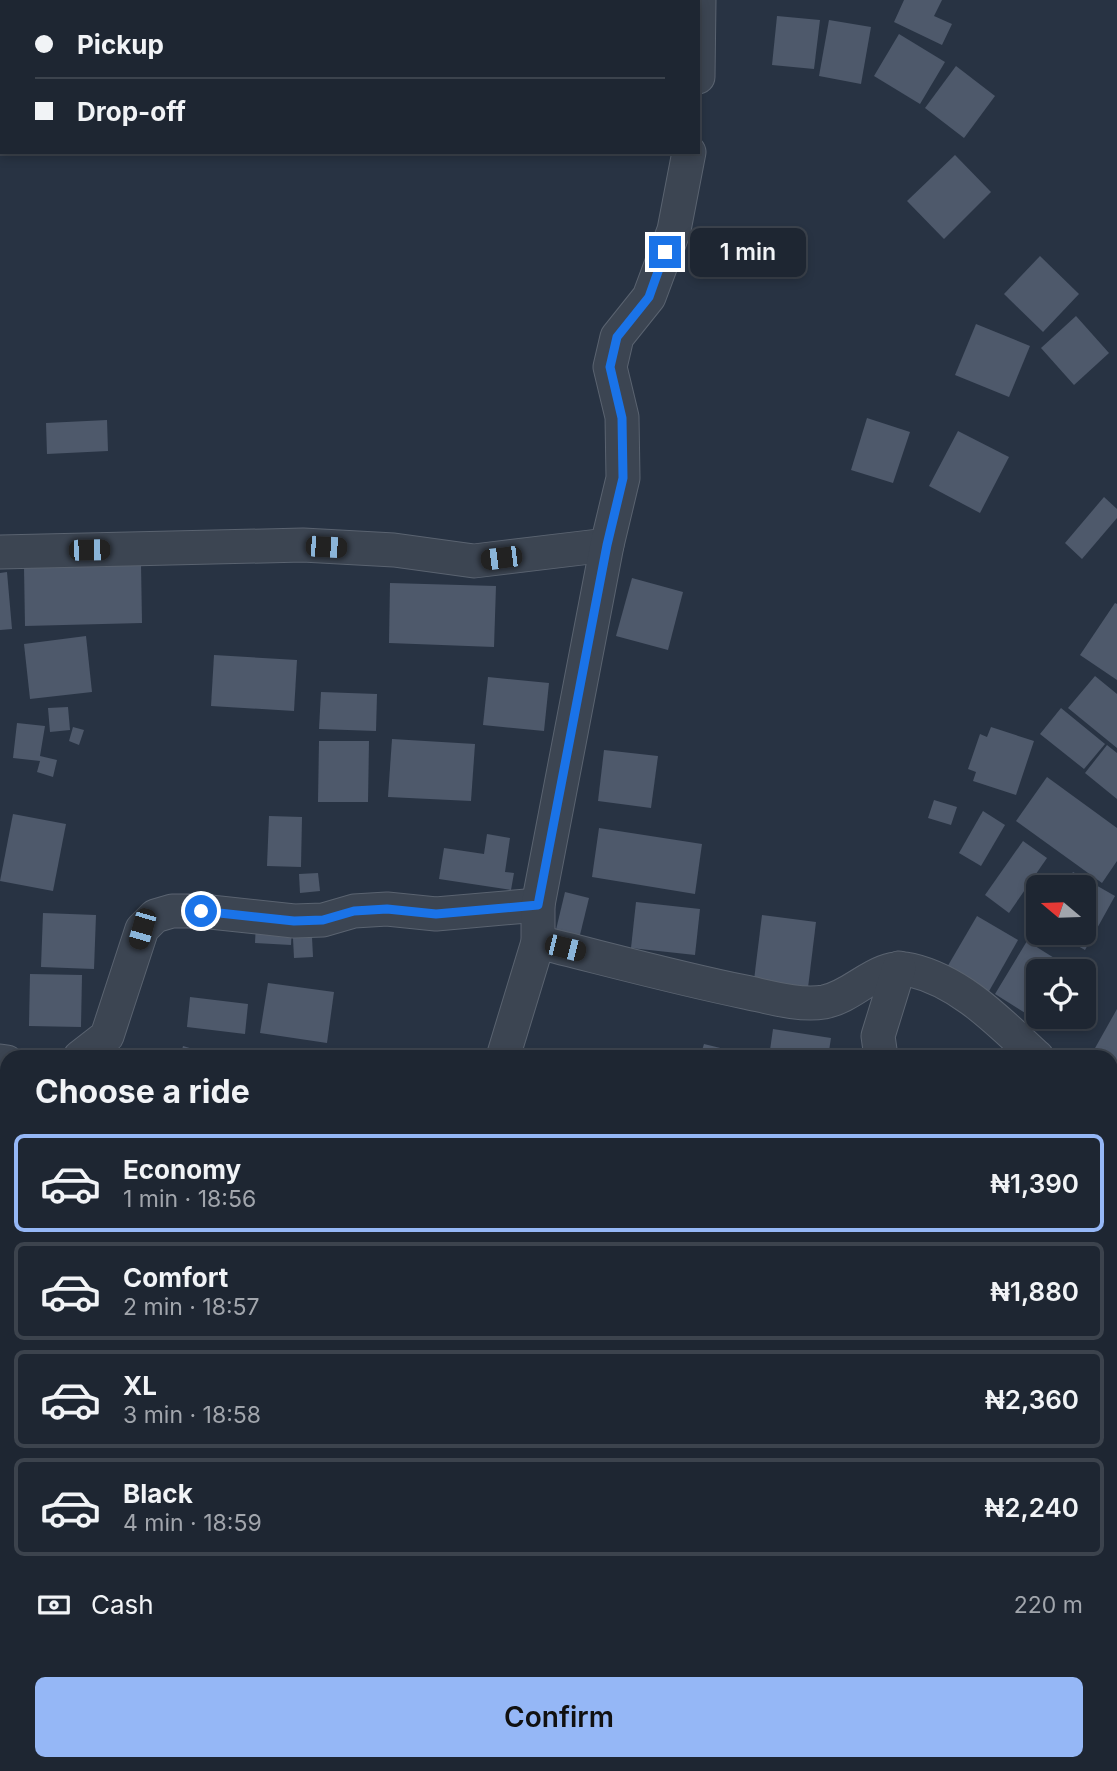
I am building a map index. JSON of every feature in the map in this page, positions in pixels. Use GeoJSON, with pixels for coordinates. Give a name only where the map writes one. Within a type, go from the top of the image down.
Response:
{"type":"FeatureCollection","features":[{"type":"Feature","properties":{"kind":"street"},"geometry":{"type":"LineString","coordinates":[[505,1050],[538,942],[538,905],[607,545],[623,478],[622,418],[610,367],[617,337],[649,297],[674,230],[689,154]]}},
{"type":"Feature","properties":{"kind":"street"},"geometry":{"type":"LineString","coordinates":[[0,552],[303,545],[394,551],[474,561],[607,545]]}},
{"type":"Feature","properties":{"kind":"street"},"geometry":{"type":"LineString","coordinates":[[89,1050],[107,1036],[142,929],[155,916],[201,911],[313,920],[354,911],[387,909],[436,914],[538,905]]}},
{"type":"Feature","properties":{"kind":"street"},"geometry":{"type":"LineString","coordinates":[[538,942],[699,982],[783,999],[823,1002],[849,992],[876,975],[898,968],[932,978],[979,1004],[1029,1050]]}},
{"type":"Feature","properties":{"kind":"street"},"geometry":{"type":"LineString","coordinates":[[880,1050],[878,1036],[898,968]]}},
{"type":"Feature","properties":{"kind":"building"},"geometry":{"type":"Polygon","coordinates":[[[904,0],[942,0],[934,16],[952,24],[942,45],[894,22],[904,0]]]}},
{"type":"Feature","properties":{"kind":"building"},"geometry":{"type":"Polygon","coordinates":[[[777,16],[820,20],[814,69],[772,65],[777,16]]]}},
{"type":"Feature","properties":{"kind":"building"},"geometry":{"type":"Polygon","coordinates":[[[829,20],[871,27],[861,84],[819,76],[829,20]]]}},
{"type":"Feature","properties":{"kind":"building"},"geometry":{"type":"Polygon","coordinates":[[[899,34],[945,62],[920,104],[874,76],[899,34]]]}},
{"type":"Feature","properties":{"kind":"building"},"geometry":{"type":"Polygon","coordinates":[[[956,66],[995,96],[964,138],[925,108],[956,66]]]}},
{"type":"Feature","properties":{"kind":"building"},"geometry":{"type":"Polygon","coordinates":[[[955,155],[991,192],[944,239],[907,201],[955,155]]]}},
{"type":"Feature","properties":{"kind":"building"},"geometry":{"type":"Polygon","coordinates":[[[1040,256],[1079,294],[1043,332],[1004,294],[1040,256]]]}},
{"type":"Feature","properties":{"kind":"building"},"geometry":{"type":"Polygon","coordinates":[[[1076,316],[1109,353],[1074,385],[1041,348],[1076,316]]]}},
{"type":"Feature","properties":{"kind":"building"},"geometry":{"type":"Polygon","coordinates":[[[976,324],[1030,346],[1009,397],[955,375],[976,324]]]}},
{"type":"Feature","properties":{"kind":"building"},"geometry":{"type":"Polygon","coordinates":[[[867,418],[910,432],[893,483],[851,470],[867,418]]]}},
{"type":"Feature","properties":{"kind":"building"},"geometry":{"type":"Polygon","coordinates":[[[107,420],[108,451],[47,454],[46,423],[107,420]]]}},
{"type":"Feature","properties":{"kind":"building"},"geometry":{"type":"Polygon","coordinates":[[[958,431],[1009,457],[980,513],[929,486],[958,431]]]}},
{"type":"Feature","properties":{"kind":"building"},"geometry":{"type":"Polygon","coordinates":[[[1104,497],[1117,509],[1117,518],[1082,559],[1065,543],[1104,497]]]}},
{"type":"Feature","properties":{"kind":"building"},"geometry":{"type":"Polygon","coordinates":[[[141,564],[142,623],[25,626],[24,567],[141,564]]]}},
{"type":"Feature","properties":{"kind":"building"},"geometry":{"type":"Polygon","coordinates":[[[7,572],[12,629],[0,630],[0,573],[7,572]]]}},
{"type":"Feature","properties":{"kind":"building"},"geometry":{"type":"Polygon","coordinates":[[[632,578],[683,592],[668,650],[616,636],[632,578]]]}},
{"type":"Feature","properties":{"kind":"building"},"geometry":{"type":"Polygon","coordinates":[[[390,583],[496,586],[494,647],[389,643],[390,583]]]}},
{"type":"Feature","properties":{"kind":"building"},"geometry":{"type":"Polygon","coordinates":[[[1115,603],[1117,604],[1117,680],[1080,655],[1115,603]]]}},
{"type":"Feature","properties":{"kind":"building"},"geometry":{"type":"Polygon","coordinates":[[[86,636],[92,692],[30,699],[24,644],[86,636]]]}},
{"type":"Feature","properties":{"kind":"building"},"geometry":{"type":"Polygon","coordinates":[[[214,655],[297,660],[294,711],[211,706],[214,655]]]}},
{"type":"Feature","properties":{"kind":"building"},"geometry":{"type":"Polygon","coordinates":[[[1095,676],[1117,694],[1117,748],[1068,708],[1095,676]]]}},
{"type":"Feature","properties":{"kind":"building"},"geometry":{"type":"Polygon","coordinates":[[[488,677],[549,683],[544,731],[483,725],[488,677]]]}},
{"type":"Feature","properties":{"kind":"building"},"geometry":{"type":"Polygon","coordinates":[[[321,692],[377,694],[376,731],[319,729],[321,692]]]}},
{"type":"Feature","properties":{"kind":"building"},"geometry":{"type":"Polygon","coordinates":[[[68,707],[70,730],[50,732],[48,708],[68,707]]]}},
{"type":"Feature","properties":{"kind":"building"},"geometry":{"type":"Polygon","coordinates":[[[1061,708],[1105,744],[1084,769],[1040,734],[1061,708]]]}},
{"type":"Feature","properties":{"kind":"building"},"geometry":{"type":"Polygon","coordinates":[[[17,723],[45,726],[40,756],[57,760],[53,777],[37,772],[40,761],[13,758],[17,723]]]}},
{"type":"Feature","properties":{"kind":"building"},"geometry":{"type":"Polygon","coordinates":[[[73,727],[84,730],[79,745],[69,741],[73,727]]]}},
{"type":"Feature","properties":{"kind":"building"},"geometry":{"type":"Polygon","coordinates":[[[991,727],[1034,741],[1016,795],[973,781],[976,772],[968,769],[980,734],[987,737],[991,727]]]}},
{"type":"Feature","properties":{"kind":"building"},"geometry":{"type":"Polygon","coordinates":[[[392,739],[475,744],[471,801],[388,797],[392,739]]]}},
{"type":"Feature","properties":{"kind":"building"},"geometry":{"type":"Polygon","coordinates":[[[319,741],[369,741],[368,802],[318,802],[319,741]]]}},
{"type":"Feature","properties":{"kind":"building"},"geometry":{"type":"Polygon","coordinates":[[[1107,745],[1117,753],[1117,799],[1085,773],[1107,745]]]}},
{"type":"Feature","properties":{"kind":"building"},"geometry":{"type":"Polygon","coordinates":[[[604,750],[658,756],[651,808],[598,801],[604,750]]]}},
{"type":"Feature","properties":{"kind":"building"},"geometry":{"type":"Polygon","coordinates":[[[1047,777],[1117,828],[1117,861],[1102,883],[1096,879],[1096,875],[1091,875],[1016,821],[1047,777]]]}},
{"type":"Feature","properties":{"kind":"building"},"geometry":{"type":"Polygon","coordinates":[[[934,800],[957,807],[951,825],[928,818],[934,800]]]}},
{"type":"Feature","properties":{"kind":"building"},"geometry":{"type":"Polygon","coordinates":[[[983,811],[1005,825],[981,866],[959,853],[983,811]]]}},
{"type":"Feature","properties":{"kind":"building"},"geometry":{"type":"Polygon","coordinates":[[[13,814],[66,824],[53,891],[0,881],[13,814]]]}},
{"type":"Feature","properties":{"kind":"building"},"geometry":{"type":"Polygon","coordinates":[[[269,816],[302,817],[301,867],[267,866],[269,816]]]}},
{"type":"Feature","properties":{"kind":"building"},"geometry":{"type":"Polygon","coordinates":[[[599,828],[702,844],[695,894],[592,877],[599,828]]]}},
{"type":"Feature","properties":{"kind":"building"},"geometry":{"type":"Polygon","coordinates":[[[487,834],[510,838],[505,872],[514,873],[511,890],[439,879],[444,848],[484,854],[487,834]]]}},
{"type":"Feature","properties":{"kind":"building"},"geometry":{"type":"Polygon","coordinates":[[[1023,841],[1047,858],[1035,875],[1026,875],[1026,888],[1009,913],[985,895],[1023,841]]]}},
{"type":"Feature","properties":{"kind":"building"},"geometry":{"type":"Polygon","coordinates":[[[318,873],[320,891],[300,893],[299,874],[318,873]]]}},
{"type":"Feature","properties":{"kind":"building"},"geometry":{"type":"Polygon","coordinates":[[[1096,885],[1115,896],[1096,930],[1096,885]]]}},
{"type":"Feature","properties":{"kind":"building"},"geometry":{"type":"Polygon","coordinates":[[[565,892],[589,898],[578,943],[554,938],[565,892]]]}},
{"type":"Feature","properties":{"kind":"building"},"geometry":{"type":"Polygon","coordinates":[[[636,902],[700,909],[695,955],[631,948],[636,902]]]}},
{"type":"Feature","properties":{"kind":"building"},"geometry":{"type":"Polygon","coordinates":[[[43,913],[96,915],[94,969],[41,967],[43,913]]]}},
{"type":"Feature","properties":{"kind":"building"},"geometry":{"type":"Polygon","coordinates":[[[762,915],[816,922],[807,996],[753,988],[762,915]]]}},
{"type":"Feature","properties":{"kind":"building"},"geometry":{"type":"Polygon","coordinates":[[[977,916],[1018,940],[988,993],[946,969],[977,916]]]}},
{"type":"Feature","properties":{"kind":"building"},"geometry":{"type":"Polygon","coordinates":[[[256,922],[292,924],[291,945],[255,943],[256,922]]]}},
{"type":"Feature","properties":{"kind":"building"},"geometry":{"type":"Polygon","coordinates":[[[312,937],[313,957],[294,958],[293,938],[312,937]]]}},
{"type":"Feature","properties":{"kind":"building"},"geometry":{"type":"Polygon","coordinates":[[[1026,943],[1056,959],[1026,959],[1026,1014],[995,994],[1026,943]]]}},
{"type":"Feature","properties":{"kind":"building"},"geometry":{"type":"Polygon","coordinates":[[[30,974],[82,975],[81,1027],[29,1026],[30,974]]]}},
{"type":"Feature","properties":{"kind":"building"},"geometry":{"type":"Polygon","coordinates":[[[268,983],[334,992],[327,1043],[260,1033],[268,983]]]}},
{"type":"Feature","properties":{"kind":"building"},"geometry":{"type":"Polygon","coordinates":[[[190,997],[248,1004],[245,1034],[187,1027],[190,997]]]}},
{"type":"Feature","properties":{"kind":"building"},"geometry":{"type":"Polygon","coordinates":[[[1117,1009],[1117,1050],[1094,1050],[1117,1009]]]}},
{"type":"Feature","properties":{"kind":"building"},"geometry":{"type":"Polygon","coordinates":[[[773,1029],[831,1038],[829,1050],[770,1050],[773,1029]]]}},
{"type":"Feature","properties":{"kind":"building"},"geometry":{"type":"Polygon","coordinates":[[[704,1044],[728,1050],[702,1050],[704,1044]]]}},
{"type":"Feature","properties":{"kind":"route"},"geometry":{"type":"LineString","coordinates":[[201,911],[294,921],[323,920],[354,911],[387,909],[436,914],[538,905],[607,545],[623,478],[622,418],[610,367],[617,337],[649,297],[665,252]]}}]}
